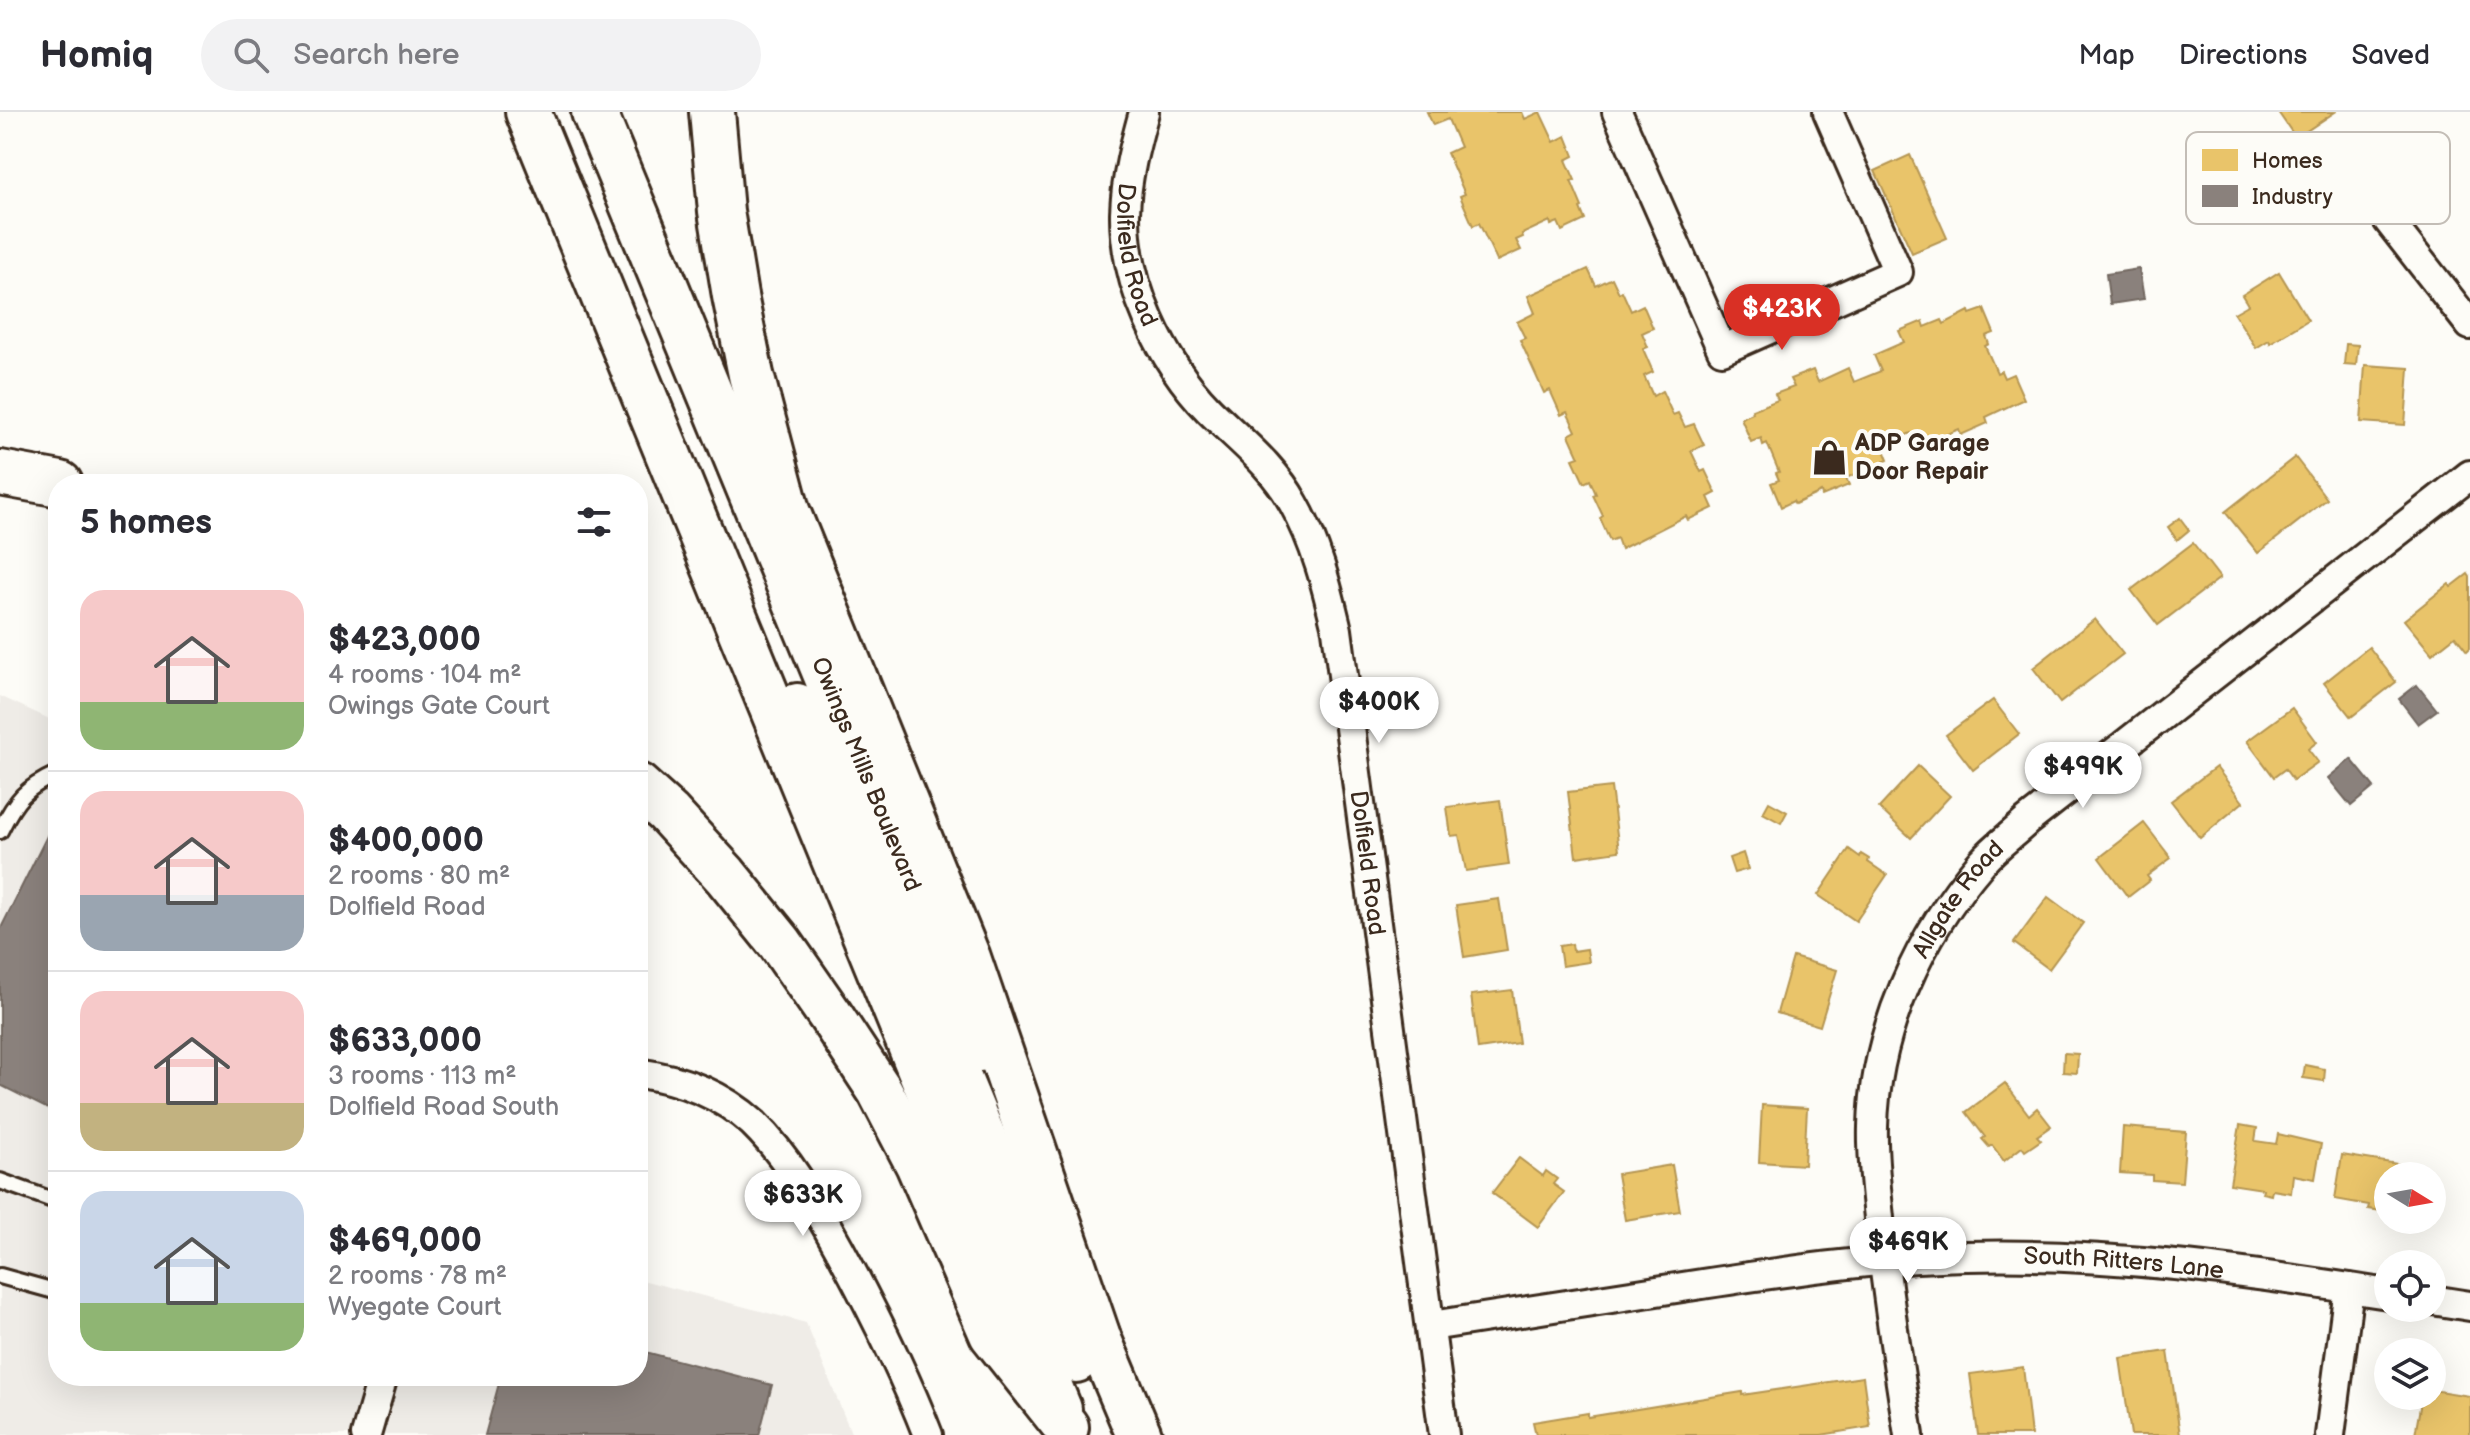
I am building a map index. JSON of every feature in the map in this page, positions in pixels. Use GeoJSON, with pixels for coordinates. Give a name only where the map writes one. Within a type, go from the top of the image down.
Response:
{"type":"FeatureCollection","features":[{"type":"Feature","properties":{"kind":"main road"},"geometry":{"type":"LineString","coordinates":[[528,112],[688,503],[1081,1432]]}},
{"type":"Feature","properties":{"kind":"main road","name":"Owings Mills Boulevard"},"geometry":{"type":"LineString","coordinates":[[594,112],[1139,1435]]}},
{"type":"Feature","properties":{"kind":"main road"},"geometry":{"type":"LineString","coordinates":[[712,112],[721,211],[735,296],[765,433],[787,511],[968,958],[1098,1337]]}},
{"type":"Feature","properties":{"kind":"main road"},"geometry":{"type":"LineString","coordinates":[[0,473],[48,482]]}},
{"type":"Feature","properties":{"kind":"main road"},"geometry":{"type":"LineString","coordinates":[[648,795],[725,875],[780,943],[830,1015],[880,1091],[918,1164],[992,1334],[1081,1432]]}},
{"type":"Feature","properties":{"kind":"street","name":"Dolfield Road"},"geometry":{"type":"LineString","coordinates":[[1144,112],[1129,172],[1125,215],[1130,254],[1141,298],[1156,337],[1180,376],[1209,410],[1269,467],[1294,503],[1312,542],[1337,630],[1444,1435]]}},
{"type":"Feature","properties":{"kind":"street"},"geometry":{"type":"LineString","coordinates":[[1617,112],[1722,350],[1898,272],[1828,112]]}},
{"type":"Feature","properties":{"kind":"street"},"geometry":{"type":"LineString","coordinates":[[2391,224],[2470,325]]}},
{"type":"Feature","properties":{"kind":"street","name":"Allgate Road"},"geometry":{"type":"LineString","coordinates":[[1909,1435],[1883,1261],[1873,1126],[1888,1037],[1900,997],[1921,951],[1952,901],[1983,860],[2027,821],[2470,475]]}},
{"type":"Feature","properties":{"kind":"street"},"geometry":{"type":"LineString","coordinates":[[648,1074],[696,1086],[726,1103],[752,1123],[778,1151],[821,1215],[878,1320],[928,1435]]}},
{"type":"Feature","properties":{"kind":"street","name":"South Ritters Lane"},"geometry":{"type":"LineString","coordinates":[[1431,1326],[1756,1276],[1883,1261],[1964,1256],[2046,1255],[2161,1262],[2374,1292]]}},
{"type":"Feature","properties":{"kind":"street"},"geometry":{"type":"LineString","coordinates":[[2330,1435],[2349,1288]]}},
{"type":"Feature","properties":{"kind":"street"},"geometry":{"type":"LineString","coordinates":[[2446,1302],[2470,1306]]}},
{"type":"Feature","properties":{"kind":"street"},"geometry":{"type":"LineString","coordinates":[[366,1435],[375,1386]]}},
{"type":"Feature","properties":{"kind":"lane"},"geometry":{"type":"LineString","coordinates":[[0,831],[11,809],[33,784],[48,777]]}},
{"type":"Feature","properties":{"kind":"lane"},"geometry":{"type":"LineString","coordinates":[[0,1181],[48,1198]]}},
{"type":"Feature","properties":{"kind":"lane"},"geometry":{"type":"LineString","coordinates":[[0,1276],[48,1289]]}},
{"type":"Feature","properties":{"kind":"shaded area"},"geometry":{"type":"Polygon","coordinates":[[[0,696],[48,718],[48,1386],[648,1386],[648,1282],[806,1323],[852,1435],[0,1435],[0,696]]]}},
{"type":"Feature","properties":{"kind":"building: Homes"},"geometry":{"type":"Polygon","coordinates":[[[1427,112],[1522,112],[1525,119],[1540,112],[1554,142],[1566,136],[1574,156],[1566,160],[1575,180],[1571,181],[1585,220],[1562,231],[1558,222],[1551,225],[1550,221],[1522,234],[1523,237],[1516,240],[1521,250],[1497,261],[1479,223],[1473,226],[1460,196],[1465,194],[1447,153],[1460,147],[1448,119],[1433,125],[1427,112]]]}},
{"type":"Feature","properties":{"kind":"building: Homes"},"geometry":{"type":"Polygon","coordinates":[[[2278,112],[2335,112],[2305,132],[2292,132],[2278,112]]]}},
{"type":"Feature","properties":{"kind":"building: Homes"},"geometry":{"type":"Polygon","coordinates":[[[1910,155],[1947,238],[1912,253],[1875,171],[1910,155]]]}},
{"type":"Feature","properties":{"kind":"building: Homes"},"geometry":{"type":"Polygon","coordinates":[[[1588,269],[1596,286],[1612,278],[1631,311],[1643,305],[1653,328],[1642,333],[1648,347],[1643,349],[1653,372],[1644,376],[1653,396],[1662,391],[1673,415],[1678,413],[1685,427],[1694,424],[1704,445],[1691,451],[1716,493],[1708,497],[1713,508],[1688,520],[1686,516],[1621,549],[1617,538],[1610,541],[1590,480],[1584,483],[1573,459],[1579,457],[1569,435],[1576,431],[1567,412],[1561,415],[1550,390],[1544,393],[1520,340],[1525,338],[1517,322],[1535,313],[1528,296],[1588,269]]]}},
{"type":"Feature","properties":{"kind":"building: Homes"},"geometry":{"type":"Polygon","coordinates":[[[2279,272],[2308,320],[2256,348],[2234,313],[2248,305],[2242,295],[2279,272]]]}},
{"type":"Feature","properties":{"kind":"building: Homes"},"geometry":{"type":"Polygon","coordinates":[[[1984,309],[1994,333],[1986,336],[1989,344],[1985,346],[1997,373],[2001,371],[2004,378],[2013,374],[2024,399],[1986,417],[1988,423],[1961,435],[1959,429],[1917,447],[1911,433],[1882,445],[1888,460],[1846,478],[1849,485],[1781,507],[1771,483],[1779,480],[1776,473],[1779,472],[1767,443],[1763,445],[1761,438],[1751,442],[1741,418],[1778,400],[1775,394],[1794,387],[1790,379],[1813,370],[1818,382],[1848,368],[1854,382],[1881,371],[1874,355],[1904,342],[1899,331],[1923,321],[1925,327],[1942,320],[1944,324],[1969,311],[1970,314],[1984,309]]]}},
{"type":"Feature","properties":{"kind":"building: Homes"},"geometry":{"type":"Polygon","coordinates":[[[2346,344],[2358,345],[2356,365],[2344,364],[2346,344]]]}},
{"type":"Feature","properties":{"kind":"building: Homes"},"geometry":{"type":"Polygon","coordinates":[[[2365,365],[2409,368],[2405,425],[2361,422],[2365,365]]]}},
{"type":"Feature","properties":{"kind":"building: Homes"},"geometry":{"type":"Polygon","coordinates":[[[2295,457],[2327,499],[2258,553],[2225,512],[2295,457]]]}},
{"type":"Feature","properties":{"kind":"building: Homes"},"geometry":{"type":"Polygon","coordinates":[[[2180,518],[2189,530],[2177,540],[2168,527],[2180,518]]]}},
{"type":"Feature","properties":{"kind":"building: Homes"},"geometry":{"type":"Polygon","coordinates":[[[2193,543],[2220,578],[2158,625],[2131,590],[2193,543]]]}},
{"type":"Feature","properties":{"kind":"building: Homes"},"geometry":{"type":"Polygon","coordinates":[[[2468,574],[2470,648],[2467,651],[2455,636],[2432,654],[2404,620],[2449,584],[2451,587],[2468,574]]]}},
{"type":"Feature","properties":{"kind":"building: Homes"},"geometry":{"type":"Polygon","coordinates":[[[2095,619],[2123,654],[2060,703],[2033,668],[2095,619]]]}},
{"type":"Feature","properties":{"kind":"building: Homes"},"geometry":{"type":"Polygon","coordinates":[[[2369,647],[2396,682],[2351,717],[2324,683],[2369,647]]]}},
{"type":"Feature","properties":{"kind":"building: Homes"},"geometry":{"type":"Polygon","coordinates":[[[1993,700],[2019,734],[1973,770],[1946,735],[1993,700]]]}},
{"type":"Feature","properties":{"kind":"building: Homes"},"geometry":{"type":"Polygon","coordinates":[[[2292,708],[2317,742],[2308,749],[2318,762],[2293,780],[2285,769],[2274,777],[2247,741],[2292,708]]]}},
{"type":"Feature","properties":{"kind":"building: Homes"},"geometry":{"type":"Polygon","coordinates":[[[1918,766],[1950,796],[1911,838],[1879,808],[1918,766]]]}},
{"type":"Feature","properties":{"kind":"building: Homes"},"geometry":{"type":"Polygon","coordinates":[[[2216,767],[2243,802],[2200,838],[2171,801],[2216,767]]]}},
{"type":"Feature","properties":{"kind":"building: Homes"},"geometry":{"type":"Polygon","coordinates":[[[1611,787],[1619,851],[1576,857],[1568,792],[1611,787]]]}},
{"type":"Feature","properties":{"kind":"building: Homes"},"geometry":{"type":"Polygon","coordinates":[[[1500,800],[1509,865],[1466,871],[1459,835],[1451,836],[1447,807],[1500,800]]]}},
{"type":"Feature","properties":{"kind":"building: Homes"},"geometry":{"type":"Polygon","coordinates":[[[1769,802],[1787,812],[1781,823],[1763,813],[1769,802]]]}},
{"type":"Feature","properties":{"kind":"building: Homes"},"geometry":{"type":"Polygon","coordinates":[[[2144,823],[2171,858],[2147,876],[2150,880],[2128,897],[2099,858],[2144,823]]]}},
{"type":"Feature","properties":{"kind":"building: Homes"},"geometry":{"type":"Polygon","coordinates":[[[1849,849],[1869,859],[1868,862],[1887,875],[1856,921],[1818,895],[1849,849]]]}},
{"type":"Feature","properties":{"kind":"building: Homes"},"geometry":{"type":"Polygon","coordinates":[[[1743,853],[1748,869],[1734,873],[1729,858],[1743,853]]]}},
{"type":"Feature","properties":{"kind":"building: Homes"},"geometry":{"type":"Polygon","coordinates":[[[2048,897],[2083,923],[2049,969],[2014,943],[2048,897]]]}},
{"type":"Feature","properties":{"kind":"building: Homes"},"geometry":{"type":"Polygon","coordinates":[[[1499,899],[1507,950],[1464,957],[1456,905],[1499,899]]]}},
{"type":"Feature","properties":{"kind":"building: Homes"},"geometry":{"type":"Polygon","coordinates":[[[1572,944],[1573,951],[1587,949],[1589,962],[1562,966],[1559,946],[1572,944]]]}},
{"type":"Feature","properties":{"kind":"building: Homes"},"geometry":{"type":"Polygon","coordinates":[[[1793,957],[1837,970],[1820,1026],[1777,1013],[1793,957]]]}},
{"type":"Feature","properties":{"kind":"building: Homes"},"geometry":{"type":"Polygon","coordinates":[[[1512,990],[1519,1043],[1478,1049],[1471,995],[1512,990]]]}},
{"type":"Feature","properties":{"kind":"building: Homes"},"geometry":{"type":"Polygon","coordinates":[[[2064,1053],[2078,1054],[2077,1073],[2063,1072],[2064,1053]]]}},
{"type":"Feature","properties":{"kind":"building: Homes"},"geometry":{"type":"Polygon","coordinates":[[[2305,1065],[2325,1069],[2324,1081],[2303,1078],[2305,1065]]]}},
{"type":"Feature","properties":{"kind":"building: Homes"},"geometry":{"type":"Polygon","coordinates":[[[2005,1083],[2029,1115],[2037,1108],[2051,1126],[2037,1136],[2041,1140],[2025,1151],[2022,1147],[2004,1161],[1992,1145],[1989,1147],[1982,1139],[1985,1137],[1966,1112],[2005,1083]]]}},
{"type":"Feature","properties":{"kind":"building: Homes"},"geometry":{"type":"Polygon","coordinates":[[[1762,1105],[1807,1108],[1804,1165],[1759,1162],[1762,1105]]]}},
{"type":"Feature","properties":{"kind":"building: Homes"},"geometry":{"type":"Polygon","coordinates":[[[2240,1125],[2257,1128],[2255,1141],[2276,1144],[2278,1134],[2321,1144],[2315,1179],[2293,1175],[2291,1193],[2272,1190],[2271,1195],[2262,1193],[2263,1189],[2230,1184],[2240,1125]]]}},
{"type":"Feature","properties":{"kind":"building: Homes"},"geometry":{"type":"Polygon","coordinates":[[[2123,1127],[2186,1132],[2182,1182],[2152,1180],[2152,1175],[2120,1173],[2123,1127]]]}},
{"type":"Feature","properties":{"kind":"building: Homes"},"geometry":{"type":"Polygon","coordinates":[[[2342,1155],[2385,1162],[2374,1162],[2374,1210],[2368,1209],[2369,1205],[2335,1199],[2342,1155]]]}},
{"type":"Feature","properties":{"kind":"building: Homes"},"geometry":{"type":"Polygon","coordinates":[[[1519,1158],[1543,1176],[1546,1171],[1557,1179],[1553,1184],[1564,1192],[1538,1227],[1492,1193],[1519,1158]]]}},
{"type":"Feature","properties":{"kind":"building: Homes"},"geometry":{"type":"Polygon","coordinates":[[[1672,1165],[1680,1211],[1625,1220],[1617,1174],[1672,1165]]]}},
{"type":"Feature","properties":{"kind":"building: Homes"},"geometry":{"type":"Polygon","coordinates":[[[2168,1351],[2180,1435],[2131,1435],[2120,1358],[2168,1351]]]}},
{"type":"Feature","properties":{"kind":"building: Homes"},"geometry":{"type":"Polygon","coordinates":[[[2023,1367],[2031,1435],[1978,1435],[1970,1374],[2023,1367]]]}},
{"type":"Feature","properties":{"kind":"building: Homes"},"geometry":{"type":"Polygon","coordinates":[[[1863,1377],[1870,1427],[1821,1435],[1536,1435],[1533,1422],[1588,1413],[1588,1417],[1742,1392],[1742,1395],[1863,1377]]]}},
{"type":"Feature","properties":{"kind":"building: Homes"},"geometry":{"type":"Polygon","coordinates":[[[2446,1392],[2470,1396],[2470,1435],[2415,1435],[2419,1410],[2446,1410],[2446,1392]]]}},
{"type":"Feature","properties":{"kind":"building: Industry"},"geometry":{"type":"Polygon","coordinates":[[[2139,269],[2144,299],[2110,304],[2106,274],[2139,269]]]}},
{"type":"Feature","properties":{"kind":"building: Industry"},"geometry":{"type":"Polygon","coordinates":[[[2417,685],[2437,710],[2418,724],[2399,699],[2417,685]]]}},
{"type":"Feature","properties":{"kind":"building: Industry"},"geometry":{"type":"Polygon","coordinates":[[[2351,759],[2374,787],[2351,806],[2328,778],[2351,759]]]}},
{"type":"Feature","properties":{"kind":"building: Industry"},"geometry":{"type":"Polygon","coordinates":[[[48,834],[48,1109],[0,1085],[0,930],[48,834]]]}},
{"type":"Feature","properties":{"kind":"building: Industry"},"geometry":{"type":"Polygon","coordinates":[[[648,1353],[772,1385],[759,1435],[485,1435],[498,1386],[648,1386],[648,1353]]]}},
{"type":"Feature","properties":{"kind":"place","name":"ADP Garage Door Repair"},"geometry":{"type":"Point","coordinates":[1829,457]}}]}
